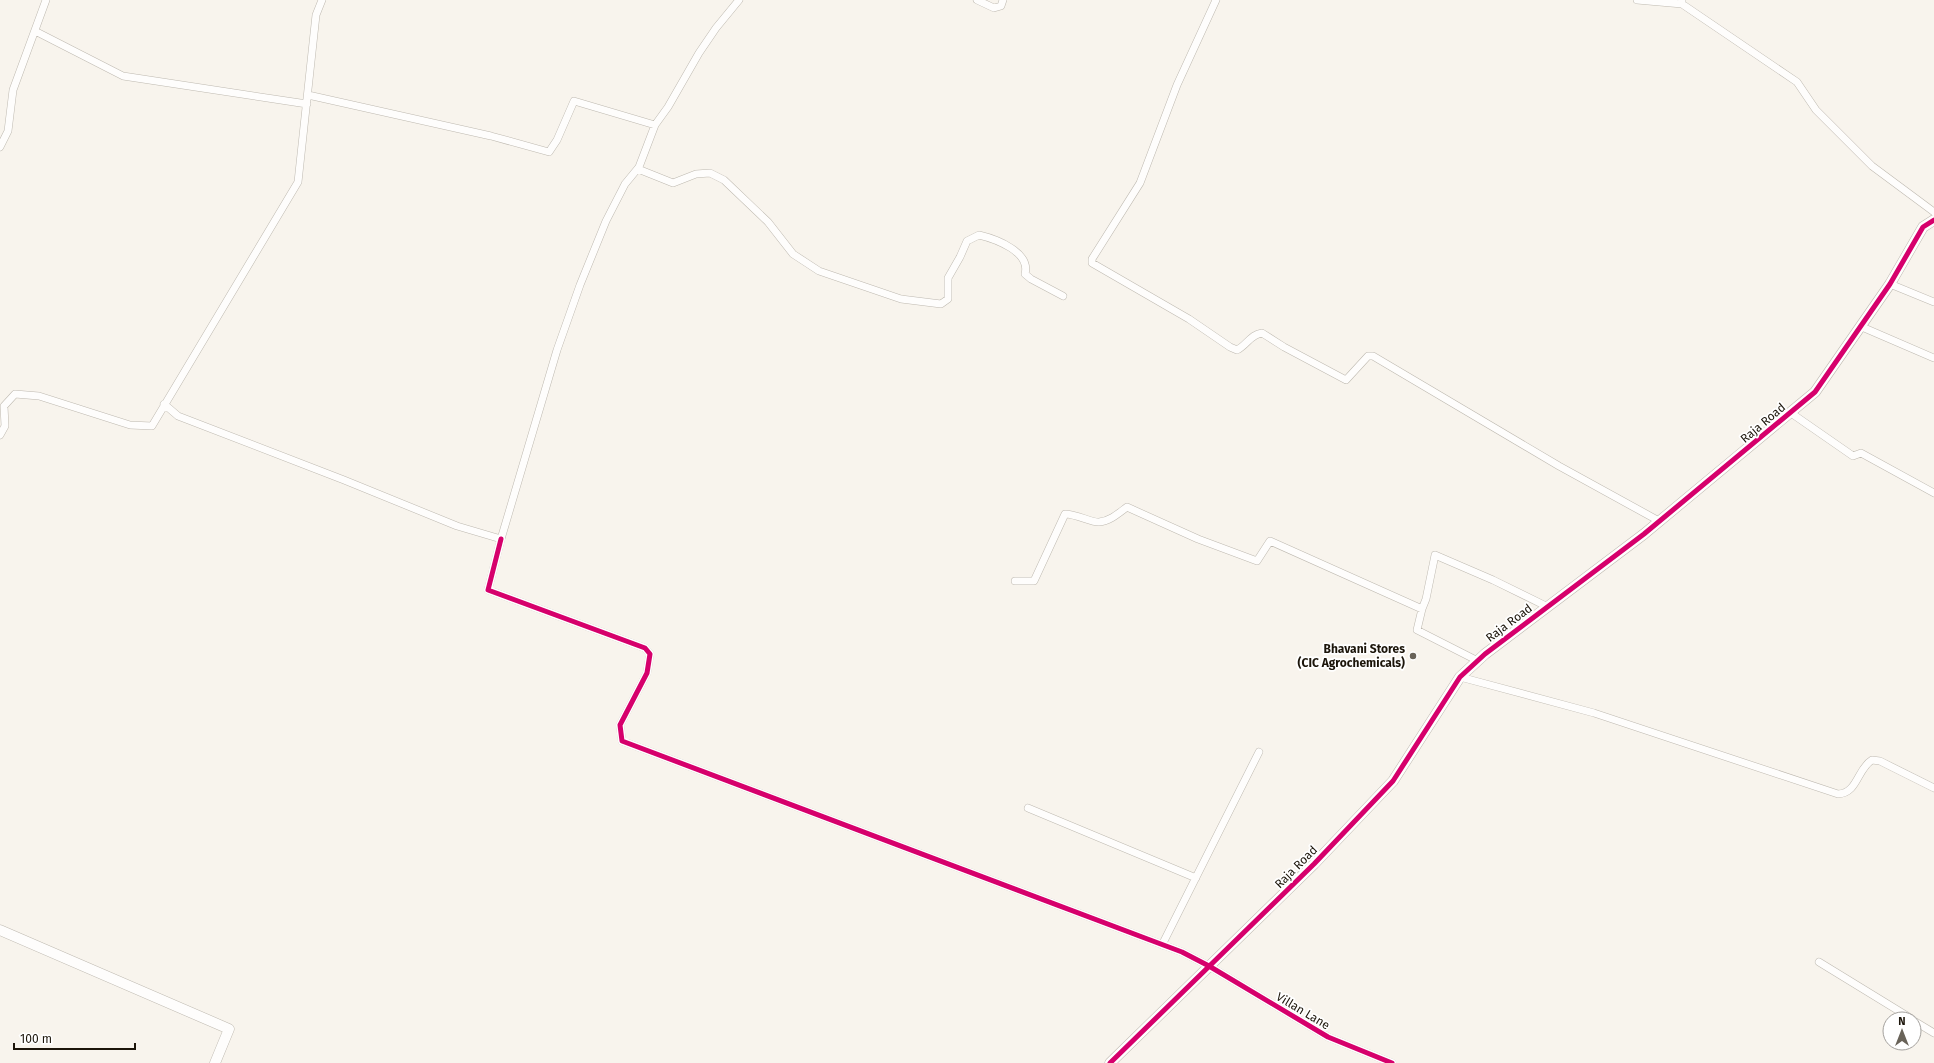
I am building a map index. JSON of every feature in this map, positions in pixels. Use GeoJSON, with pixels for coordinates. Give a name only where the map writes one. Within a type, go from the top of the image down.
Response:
{"type":"FeatureCollection","features":[{"type":"Feature","properties":{"kind":"street"},"geometry":{"type":"LineString","coordinates":[[0,147],[8,131],[13,90],[46,0]]}},
{"type":"Feature","properties":{"kind":"street"},"geometry":{"type":"LineString","coordinates":[[0,435],[5,426],[4,406],[15,394],[39,396],[130,425],[152,426],[298,182],[316,15],[322,0]]}},
{"type":"Feature","properties":{"kind":"street"},"geometry":{"type":"LineString","coordinates":[[164,404],[178,416],[344,480],[457,526],[501,540],[555,357],[580,285],[606,221],[625,184],[638,169],[655,125],[668,107],[699,53],[716,28],[739,0]]}},
{"type":"Feature","properties":{"kind":"street"},"geometry":{"type":"LineString","coordinates":[[977,0],[994,8],[1000,6],[1003,0]]}},
{"type":"Feature","properties":{"kind":"street"},"geometry":{"type":"LineString","coordinates":[[1216,0],[1178,85],[1140,183],[1092,259],[1092,263],[1170,308],[1224,344],[1237,350],[1243,347],[1254,336],[1262,332],[1284,347],[1346,380],[1368,356],[1372,356],[1559,466],[1659,521]]}},
{"type":"Feature","properties":{"kind":"street"},"geometry":{"type":"LineString","coordinates":[[1637,0],[1682,2],[1797,82],[1816,110],[1872,166],[1934,212]]}},
{"type":"Feature","properties":{"kind":"street"},"geometry":{"type":"LineString","coordinates":[[35,31],[123,76],[307,104]]}},
{"type":"Feature","properties":{"kind":"street"},"geometry":{"type":"LineString","coordinates":[[308,95],[491,136],[549,152],[557,140],[574,101],[655,125]]}},
{"type":"Feature","properties":{"kind":"street"},"geometry":{"type":"LineString","coordinates":[[638,169],[673,183],[696,174],[710,173],[724,180],[768,222],[793,254],[819,270],[901,299],[941,304],[948,299],[948,278],[960,258],[967,241],[979,234],[1012,249],[1023,258],[1026,267],[1025,274],[1031,279],[1062,296]]}},
{"type":"Feature","properties":{"kind":"street","name":"Raja Road"},"geometry":{"type":"LineString","coordinates":[[1110,1063],[1315,863],[1393,781],[1460,677],[1478,661],[1659,521],[1815,392],[1862,327],[1890,284],[1923,227],[1934,220]]}},
{"type":"Feature","properties":{"kind":"street"},"geometry":{"type":"LineString","coordinates":[[1890,284],[1934,302]]}},
{"type":"Feature","properties":{"kind":"street"},"geometry":{"type":"LineString","coordinates":[[1862,327],[1934,358]]}},
{"type":"Feature","properties":{"kind":"street"},"geometry":{"type":"LineString","coordinates":[[1791,413],[1853,456],[1861,453],[1934,493]]}},
{"type":"Feature","properties":{"kind":"street"},"geometry":{"type":"LineString","coordinates":[[1015,582],[1034,581],[1066,514],[1074,514],[1098,523],[1111,518],[1127,507],[1198,540],[1257,562],[1270,542],[1422,609]]}},
{"type":"Feature","properties":{"kind":"street","name":"Villan Lane"},"geometry":{"type":"LineString","coordinates":[[501,540],[488,590],[645,648],[650,654],[647,673],[620,725],[622,741],[1182,952],[1209,966],[1328,1037],[1392,1063]]}},
{"type":"Feature","properties":{"kind":"street"},"geometry":{"type":"LineString","coordinates":[[1478,661],[1417,630],[1426,599],[1435,555],[1493,580],[1548,607]]}},
{"type":"Feature","properties":{"kind":"street"},"geometry":{"type":"LineString","coordinates":[[1460,677],[1594,713],[1838,794],[1851,790],[1867,763],[1872,760],[1880,761],[1934,788]]}},
{"type":"Feature","properties":{"kind":"street"},"geometry":{"type":"LineString","coordinates":[[1162,945],[1259,752]]}},
{"type":"Feature","properties":{"kind":"street"},"geometry":{"type":"LineString","coordinates":[[1028,808],[1196,878]]}},
{"type":"Feature","properties":{"kind":"street"},"geometry":{"type":"LineString","coordinates":[[0,930],[228,1029],[215,1063]]}},
{"type":"Feature","properties":{"kind":"street"},"geometry":{"type":"LineString","coordinates":[[1819,962],[1898,1011]]}},
{"type":"Feature","properties":{"kind":"street"},"geometry":{"type":"LineString","coordinates":[[1922,1026],[1934,1033]]}},
{"type":"Feature","properties":{"kind":"cycle path"},"geometry":{"type":"LineString","coordinates":[[1110,1063],[1314,864],[1393,781],[1460,677],[1485,654],[1644,534],[1815,392],[1890,284],[1923,227],[1934,220]]}},
{"type":"Feature","properties":{"kind":"cycle path"},"geometry":{"type":"LineString","coordinates":[[501,539],[488,590],[645,648],[650,654],[647,673],[620,725],[622,741],[1182,952],[1209,966],[1328,1037],[1392,1063]]}},
{"type":"Feature","properties":{"kind":"place","name":"Bhavani Stores (CIC Agrochemicals)"},"geometry":{"type":"Point","coordinates":[1413,656]}}]}
